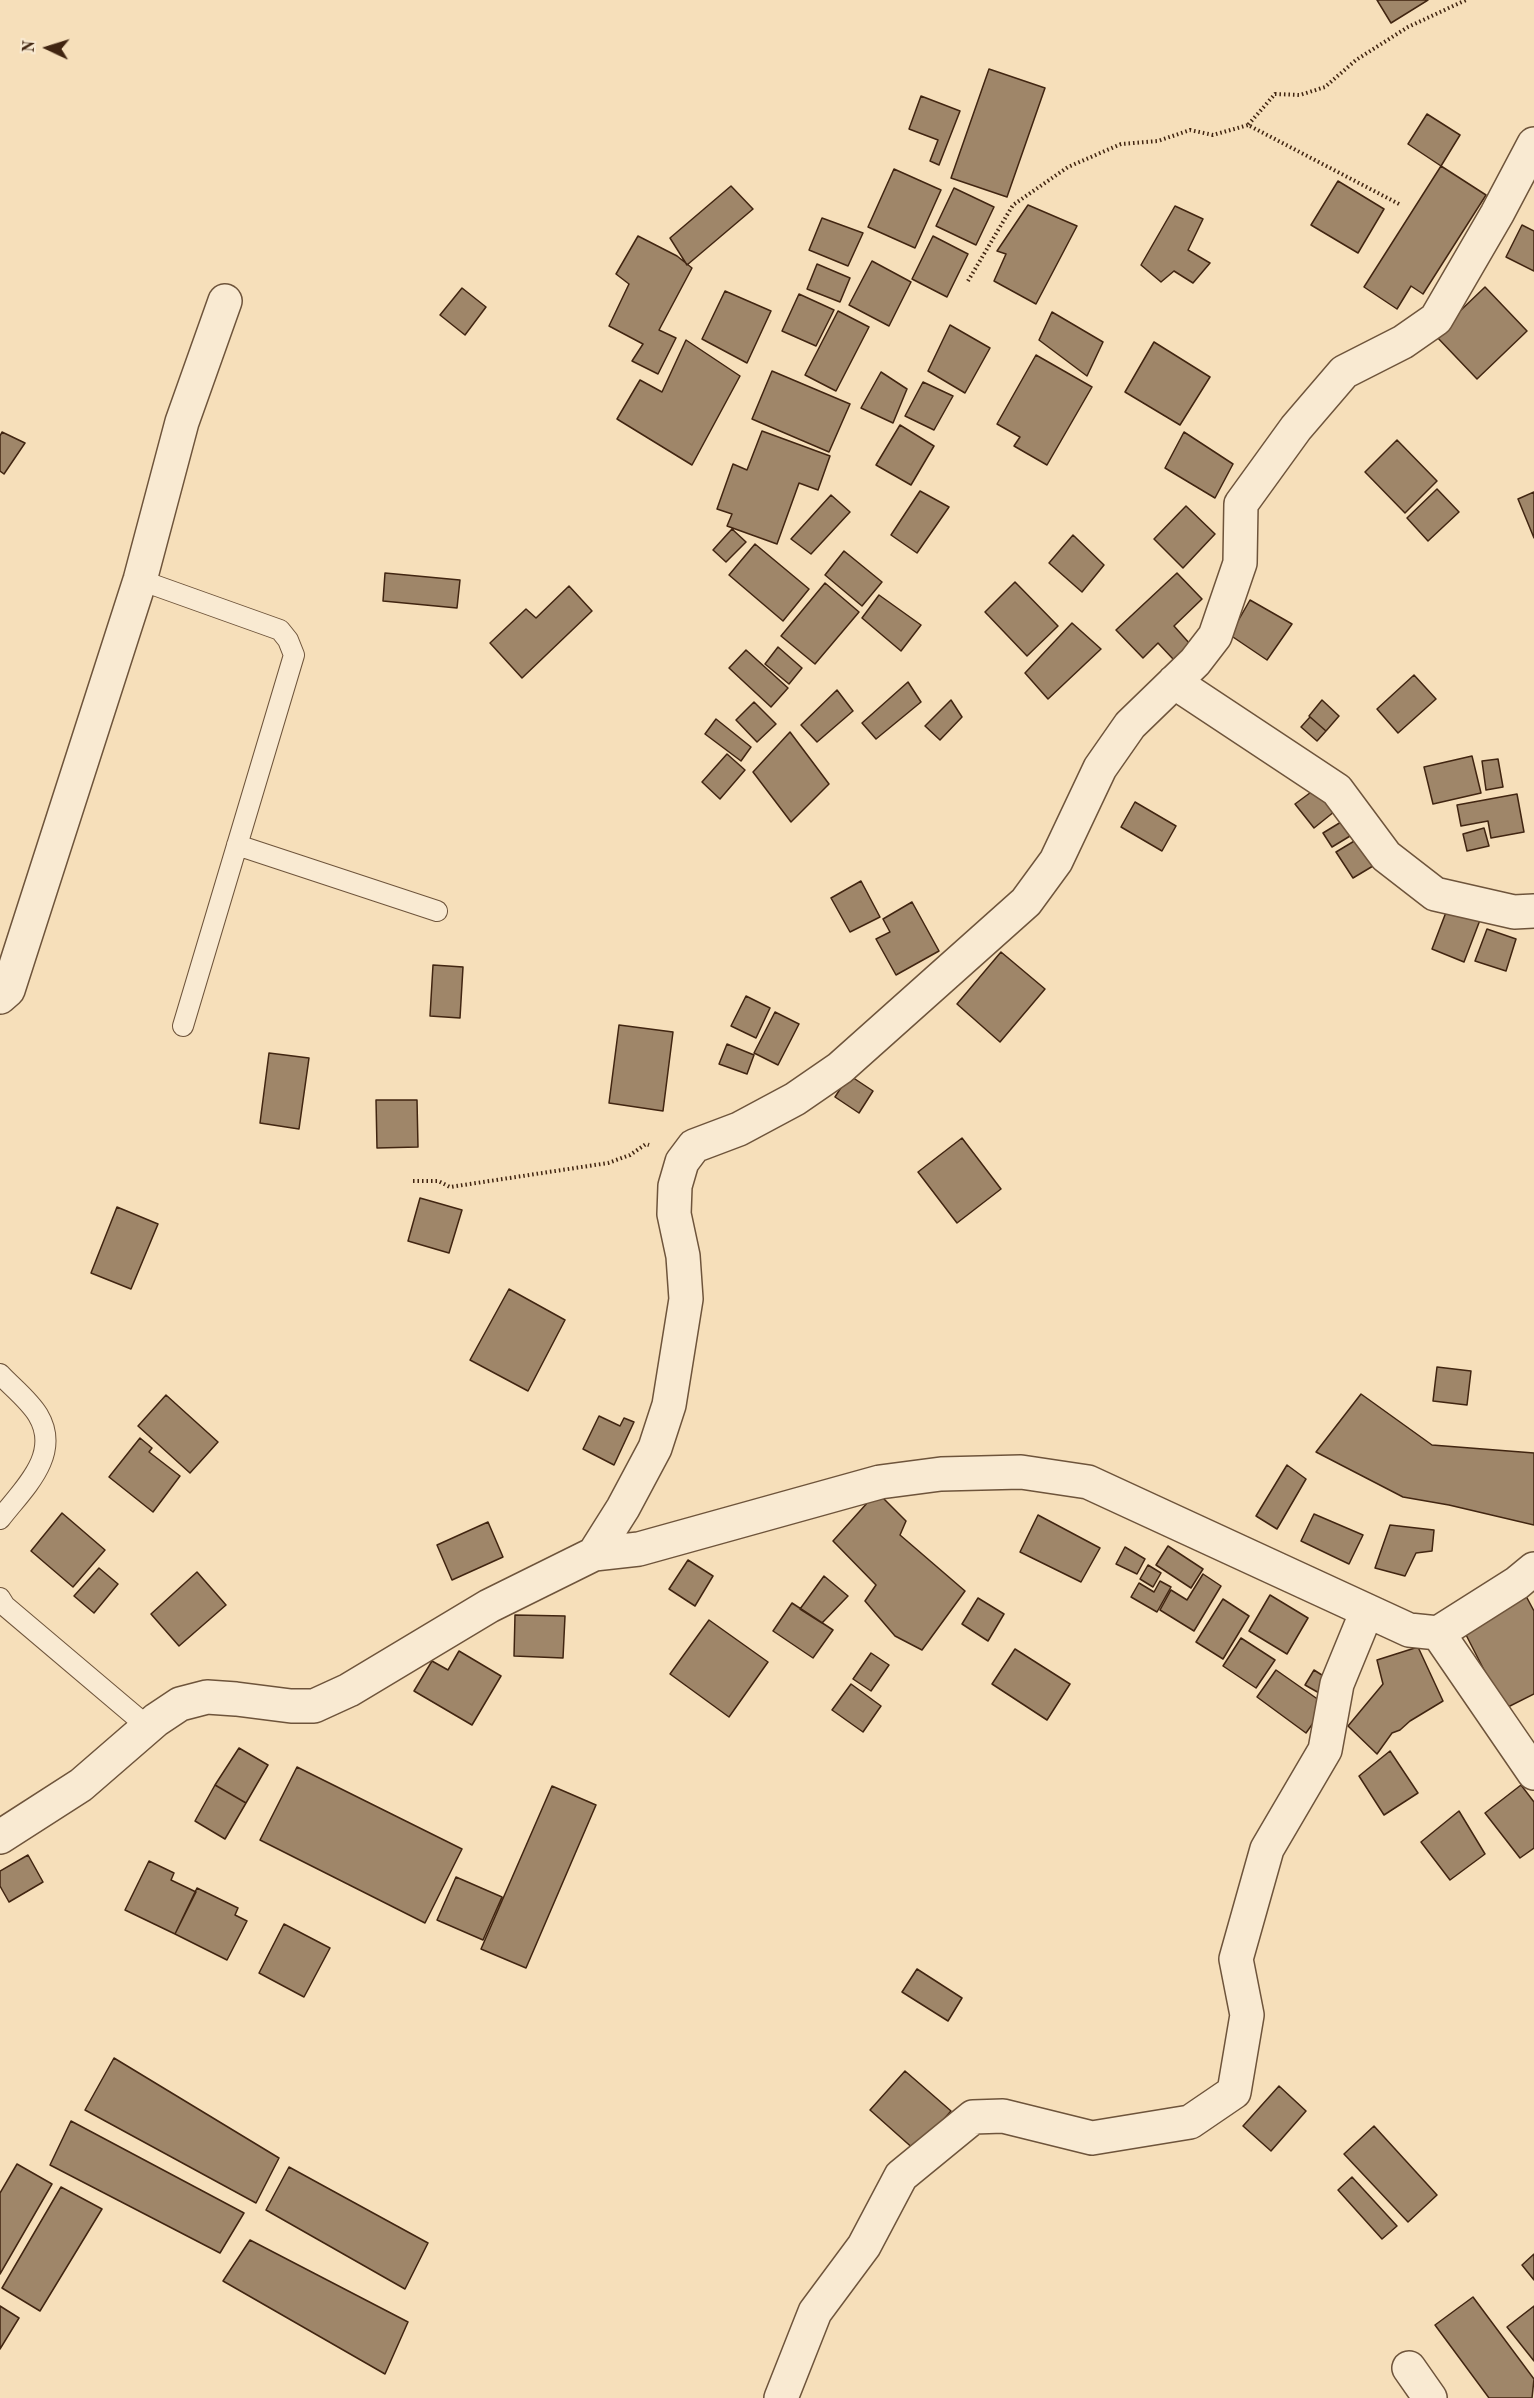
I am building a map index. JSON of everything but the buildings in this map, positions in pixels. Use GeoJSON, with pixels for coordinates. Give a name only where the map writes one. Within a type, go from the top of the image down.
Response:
{"type":"FeatureCollection","features":[{"type":"Feature","properties":{"kind":"street"},"geometry":{"type":"LineString","coordinates":[[594,1554],[623,1508],[655,1448],[669,1405],[686,1299],[683,1256],[674,1214],[675,1186],[682,1162],[694,1146],[740,1129],[795,1099],[840,1068],[1026,902],[1056,861],[1106,760],[1130,725],[1196,662],[1215,636],[1240,563],[1241,504],[1296,428],[1344,372],[1403,342],[1436,319],[1497,214],[1534,144]]}},
{"type":"Feature","properties":{"kind":"street"},"geometry":{"type":"LineString","coordinates":[[0,997],[8,990],[140,580],[182,422],[225,301]]}},
{"type":"Feature","properties":{"kind":"street"},"geometry":{"type":"LineString","coordinates":[[1174,682],[1337,790],[1386,856],[1435,894],[1514,912],[1534,911]]}},
{"type":"Feature","properties":{"kind":"street"},"geometry":{"type":"LineString","coordinates":[[0,1837],[81,1785],[148,1727],[180,1704],[207,1697],[291,1706],[314,1706],[349,1690],[489,1606],[594,1554],[639,1549],[880,1482],[941,1474],[1021,1472],[1088,1482],[1408,1630],[1438,1633],[1517,1583],[1534,1569]]}},
{"type":"Feature","properties":{"kind":"street"},"geometry":{"type":"LineString","coordinates":[[781,2398],[816,2312],[864,2246],[900,2176],[973,2117],[1003,2116],[1092,2138],[1190,2122],[1234,2092],[1247,2014],[1236,1959],[1239,1948],[1267,1849],[1325,1750],[1337,1684],[1367,1611]]}},
{"type":"Feature","properties":{"kind":"street"},"geometry":{"type":"LineString","coordinates":[[1438,1633],[1534,1773]]}},
{"type":"Feature","properties":{"kind":"street"},"geometry":{"type":"LineString","coordinates":[[1408,2368],[1430,2398]]}},
{"type":"Feature","properties":{"kind":"lane"},"geometry":{"type":"LineString","coordinates":[[140,580],[280,630],[288,640],[294,655],[183,1026]]}},
{"type":"Feature","properties":{"kind":"lane"},"geometry":{"type":"LineString","coordinates":[[237,845],[437,911]]}},
{"type":"Feature","properties":{"kind":"lane"},"geometry":{"type":"LineString","coordinates":[[0,1374],[38,1414],[45,1431],[46,1449],[42,1463],[0,1519]]}},
{"type":"Feature","properties":{"kind":"lane"},"geometry":{"type":"LineString","coordinates":[[0,1598],[5,1606],[148,1727]]}},
{"type":"Feature","properties":{"kind":"path"},"geometry":{"type":"LineString","coordinates":[[968,281],[1013,205],[1068,167],[1121,144],[1158,141],[1190,130],[1213,135],[1248,125],[1275,94],[1300,95],[1325,87],[1356,60],[1408,27],[1466,0]]}},
{"type":"Feature","properties":{"kind":"path"},"geometry":{"type":"LineString","coordinates":[[1248,125],[1398,204]]}},
{"type":"Feature","properties":{"kind":"path"},"geometry":{"type":"LineString","coordinates":[[412,1181],[438,1180],[450,1187],[608,1163],[630,1155],[646,1144],[694,1146]]}}]}
